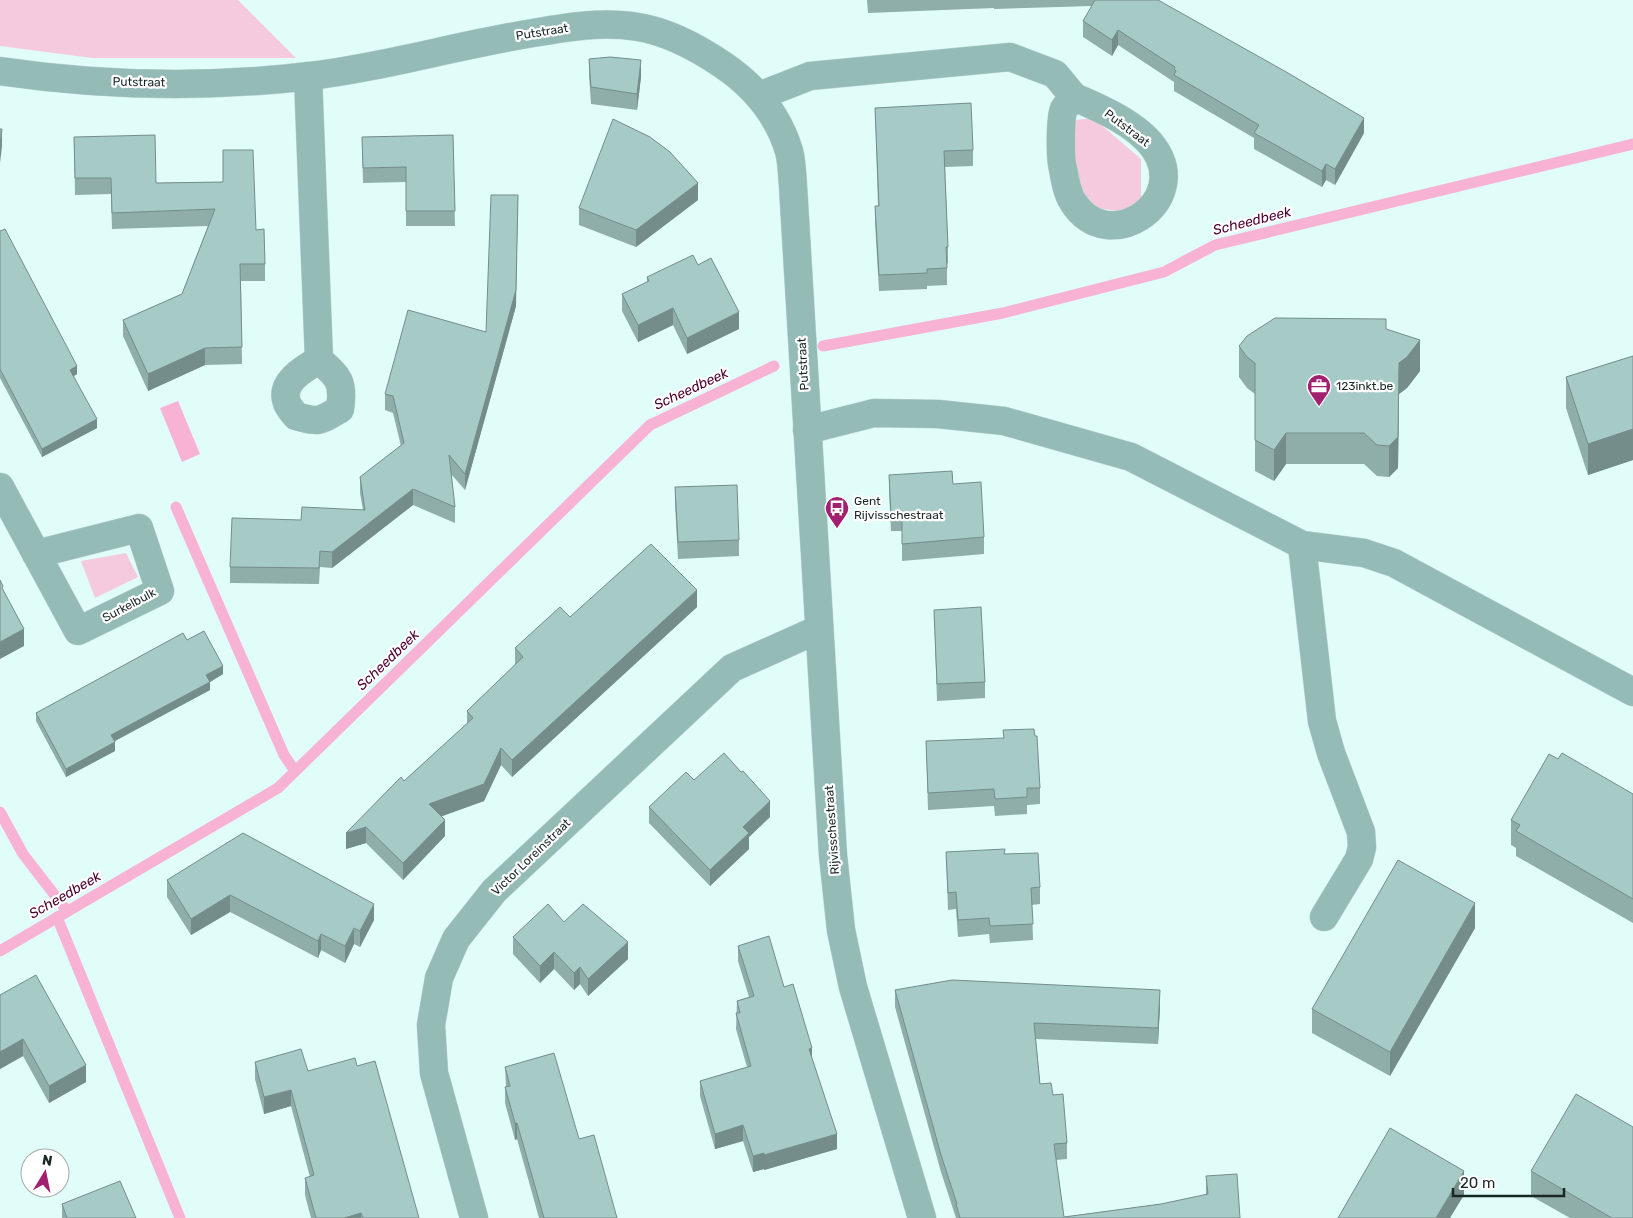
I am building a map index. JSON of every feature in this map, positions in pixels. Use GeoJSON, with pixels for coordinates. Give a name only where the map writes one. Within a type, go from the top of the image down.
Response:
{"type":"FeatureCollection","features":[{"type":"Feature","properties":{"kind":"street","name":"Putstraat"},"geometry":{"type":"LineString","coordinates":[[0,71],[111,82],[239,82],[308,76],[371,67],[496,39],[572,26],[606,24],[640,27],[674,38],[708,54],[759,96],[777,120],[790,153],[807,430]]}},
{"type":"Feature","properties":{"kind":"street","name":"Putstraat"},"geometry":{"type":"LineString","coordinates":[[759,96],[810,76],[1010,57],[1054,74],[1074,97],[1110,113],[1141,135],[1154,148],[1161,163],[1163,177],[1160,194],[1154,205],[1142,217],[1125,224],[1108,225],[1092,220],[1072,202],[1062,165],[1061,125],[1064,110],[1074,97]]}},
{"type":"Feature","properties":{"kind":"street"},"geometry":{"type":"LineString","coordinates":[[308,76],[319,360]]}},
{"type":"Feature","properties":{"kind":"street"},"geometry":{"type":"LineString","coordinates":[[807,430],[874,413],[938,414],[1004,421],[1131,458],[1302,545],[1364,553],[1394,563],[1633,692]]}},
{"type":"Feature","properties":{"kind":"street","name":"Rijvisschestraat"},"geometry":{"type":"LineString","coordinates":[[807,430],[833,855],[841,930],[854,987],[922,1218]]}},
{"type":"Feature","properties":{"kind":"street","name":"Surkelbulk"},"geometry":{"type":"LineString","coordinates":[[0,487],[36,554],[78,631],[160,591],[138,528],[36,554]]}},
{"type":"Feature","properties":{"kind":"street"},"geometry":{"type":"LineString","coordinates":[[1302,545],[1322,721],[1331,753],[1361,832],[1362,847],[1359,859],[1324,917]]}},
{"type":"Feature","properties":{"kind":"street","name":"Victor Loreinstraat"},"geometry":{"type":"LineString","coordinates":[[474,1218],[434,1073],[431,1026],[439,978],[456,939],[494,891],[732,668],[819,629]]}},
{"type":"Feature","properties":{"kind":"shaded area"},"geometry":{"type":"Polygon","coordinates":[[[0,0],[238,0],[296,58],[92,58],[0,46],[0,0]]]}},
{"type":"Feature","properties":{"kind":"shaded area"},"geometry":{"type":"Polygon","coordinates":[[[1093,118],[1141,159],[1141,202],[1125,212],[1088,207],[1072,166],[1075,120],[1093,118]]]}},
{"type":"Feature","properties":{"kind":"shaded area"},"geometry":{"type":"Polygon","coordinates":[[[178,401],[200,454],[182,462],[160,408],[178,401]]]}},
{"type":"Feature","properties":{"kind":"shaded area"},"geometry":{"type":"Polygon","coordinates":[[[126,553],[138,577],[95,598],[81,561],[126,553]]]}},
{"type":"Feature","properties":{"kind":"building"},"geometry":{"type":"Polygon","coordinates":[[[1095,0],[1158,0],[1364,118],[1335,169],[1326,164],[1322,171],[1254,133],[1259,125],[1174,75],[1175,67],[1118,30],[1112,40],[1083,21],[1095,0]]]}},
{"type":"Feature","properties":{"kind":"building"},"geometry":{"type":"Polygon","coordinates":[[[610,57],[641,60],[637,94],[591,87],[589,59],[610,57]]]}},
{"type":"Feature","properties":{"kind":"building"},"geometry":{"type":"Polygon","coordinates":[[[971,103],[973,150],[944,151],[948,247],[946,247],[947,268],[927,269],[927,273],[879,275],[875,206],[879,206],[875,108],[971,103]]]}},
{"type":"Feature","properties":{"kind":"building"},"geometry":{"type":"Polygon","coordinates":[[[613,119],[650,137],[670,152],[698,183],[636,230],[579,208],[613,119]]]}},
{"type":"Feature","properties":{"kind":"building"},"geometry":{"type":"Polygon","coordinates":[[[0,129],[2,129],[0,146],[0,129]]]}},
{"type":"Feature","properties":{"kind":"building"},"geometry":{"type":"Polygon","coordinates":[[[155,135],[156,183],[223,182],[223,150],[253,150],[256,230],[264,229],[265,264],[240,264],[242,347],[205,348],[148,374],[123,320],[182,294],[215,209],[112,213],[111,178],[75,178],[74,137],[155,135]]]}},
{"type":"Feature","properties":{"kind":"building"},"geometry":{"type":"Polygon","coordinates":[[[453,135],[455,211],[406,211],[406,167],[363,168],[362,137],[453,135]]]}},
{"type":"Feature","properties":{"kind":"building"},"geometry":{"type":"Polygon","coordinates":[[[491,195],[518,195],[516,290],[465,474],[449,455],[455,507],[413,489],[332,552],[320,551],[319,568],[230,567],[232,518],[301,520],[302,507],[365,510],[360,477],[404,443],[393,396],[385,394],[408,310],[486,332],[491,195]]]}},
{"type":"Feature","properties":{"kind":"building"},"geometry":{"type":"Polygon","coordinates":[[[5,229],[77,366],[70,370],[97,419],[42,449],[0,369],[0,231],[5,229]]]}},
{"type":"Feature","properties":{"kind":"building"},"geometry":{"type":"Polygon","coordinates":[[[693,255],[698,265],[711,258],[739,312],[687,338],[673,308],[638,325],[622,294],[649,281],[647,277],[693,255]]]}},
{"type":"Feature","properties":{"kind":"building"},"geometry":{"type":"Polygon","coordinates":[[[1275,318],[1386,319],[1386,329],[1420,340],[1407,357],[1399,363],[1398,437],[1389,446],[1377,445],[1364,433],[1286,433],[1274,450],[1255,440],[1255,363],[1247,357],[1239,346],[1247,336],[1275,318]]]}},
{"type":"Feature","properties":{"kind":"building"},"geometry":{"type":"Polygon","coordinates":[[[1633,356],[1633,429],[1588,444],[1566,377],[1633,356]]]}},
{"type":"Feature","properties":{"kind":"building"},"geometry":{"type":"Polygon","coordinates":[[[952,471],[953,484],[981,482],[984,537],[902,544],[902,514],[891,514],[889,475],[952,471]]]}},
{"type":"Feature","properties":{"kind":"building"},"geometry":{"type":"Polygon","coordinates":[[[737,485],[739,540],[678,542],[675,487],[737,485]]]}},
{"type":"Feature","properties":{"kind":"building"},"geometry":{"type":"Polygon","coordinates":[[[651,544],[697,590],[512,760],[501,748],[484,784],[429,804],[445,820],[403,863],[366,827],[346,833],[401,777],[404,781],[473,718],[467,711],[523,657],[515,648],[560,607],[570,617],[651,544]]]}},
{"type":"Feature","properties":{"kind":"building"},"geometry":{"type":"Polygon","coordinates":[[[0,580],[2,588],[24,629],[0,642],[0,580]]]}},
{"type":"Feature","properties":{"kind":"building"},"geometry":{"type":"Polygon","coordinates":[[[981,607],[985,682],[937,684],[934,610],[981,607]]]}},
{"type":"Feature","properties":{"kind":"building"},"geometry":{"type":"Polygon","coordinates":[[[204,631],[223,666],[206,675],[210,682],[111,735],[115,742],[66,769],[36,713],[183,633],[187,640],[204,631]]]}},
{"type":"Feature","properties":{"kind":"building"},"geometry":{"type":"Polygon","coordinates":[[[1034,729],[1035,736],[1037,736],[1040,788],[1027,788],[1027,797],[995,799],[994,789],[928,793],[926,741],[1004,738],[1003,730],[1034,729]]]}},
{"type":"Feature","properties":{"kind":"building"},"geometry":{"type":"Polygon","coordinates":[[[724,753],[770,801],[743,827],[749,833],[710,870],[649,807],[686,772],[694,780],[724,753]]]}},
{"type":"Feature","properties":{"kind":"building"},"geometry":{"type":"Polygon","coordinates":[[[1562,753],[1633,794],[1633,899],[1516,831],[1520,825],[1511,820],[1549,754],[1558,759],[1562,753]]]}},
{"type":"Feature","properties":{"kind":"building"},"geometry":{"type":"Polygon","coordinates":[[[243,833],[374,904],[360,931],[354,928],[345,946],[321,934],[318,941],[230,895],[191,919],[167,880],[243,833]]]}},
{"type":"Feature","properties":{"kind":"building"},"geometry":{"type":"Polygon","coordinates":[[[1005,849],[1004,854],[1038,853],[1040,887],[1031,888],[1033,924],[990,926],[989,918],[958,920],[956,892],[948,893],[946,852],[1005,849]]]}},
{"type":"Feature","properties":{"kind":"building"},"geometry":{"type":"Polygon","coordinates":[[[1398,860],[1475,903],[1390,1052],[1312,1009],[1398,860]]]}},
{"type":"Feature","properties":{"kind":"building"},"geometry":{"type":"Polygon","coordinates":[[[548,904],[564,922],[583,904],[628,942],[588,979],[580,967],[574,973],[554,952],[540,966],[513,937],[548,904]]]}},
{"type":"Feature","properties":{"kind":"building"},"geometry":{"type":"Polygon","coordinates":[[[769,936],[784,987],[793,984],[812,1048],[809,1049],[837,1134],[764,1155],[764,1153],[753,1156],[743,1125],[715,1134],[700,1081],[751,1066],[736,1013],[740,1013],[737,1001],[754,996],[738,946],[769,936]]]}},
{"type":"Feature","properties":{"kind":"building"},"geometry":{"type":"Polygon","coordinates":[[[36,975],[86,1065],[49,1086],[23,1039],[0,1052],[0,995],[36,975]]]}},
{"type":"Feature","properties":{"kind":"building"},"geometry":{"type":"Polygon","coordinates":[[[952,980],[1160,990],[1158,1028],[1034,1023],[1040,1084],[1051,1083],[1053,1095],[1063,1094],[1067,1143],[1054,1144],[1064,1217],[1161,1204],[1208,1194],[1206,1176],[1237,1174],[1240,1218],[960,1218],[895,990],[952,980]]]}},
{"type":"Feature","properties":{"kind":"building"},"geometry":{"type":"Polygon","coordinates":[[[301,1049],[308,1071],[355,1058],[357,1066],[375,1061],[419,1218],[363,1218],[361,1213],[344,1218],[316,1218],[305,1178],[314,1175],[291,1090],[264,1097],[255,1062],[301,1049]]]}},
{"type":"Feature","properties":{"kind":"building"},"geometry":{"type":"Polygon","coordinates":[[[554,1053],[579,1139],[594,1135],[617,1218],[544,1218],[505,1087],[510,1086],[505,1067],[554,1053]]]}},
{"type":"Feature","properties":{"kind":"building"},"geometry":{"type":"Polygon","coordinates":[[[1576,1094],[1633,1127],[1633,1218],[1612,1218],[1531,1171],[1576,1094]]]}},
{"type":"Feature","properties":{"kind":"building"},"geometry":{"type":"Polygon","coordinates":[[[1390,1128],[1464,1171],[1436,1218],[1338,1218],[1390,1128]]]}},
{"type":"Feature","properties":{"kind":"building"},"geometry":{"type":"Polygon","coordinates":[[[120,1181],[136,1218],[67,1218],[62,1204],[120,1181]]]}},
{"type":"Feature","properties":{"kind":"waterway","name":"Scheedbeek"},"geometry":{"type":"LineString","coordinates":[[823,346],[1003,313],[1164,272],[1215,245],[1633,144]]}},
{"type":"Feature","properties":{"kind":"waterway","name":"Scheedbeek"},"geometry":{"type":"LineString","coordinates":[[0,951],[278,788],[650,425],[774,366]]}},
{"type":"Feature","properties":{"kind":"waterway"},"geometry":{"type":"LineString","coordinates":[[176,507],[284,755],[295,771]]}},
{"type":"Feature","properties":{"kind":"waterway"},"geometry":{"type":"LineString","coordinates":[[0,812],[23,854],[67,911]]}},
{"type":"Feature","properties":{"kind":"waterway"},"geometry":{"type":"LineString","coordinates":[[57,917],[180,1218]]}},
{"type":"Feature","properties":{"kind":"place","name":"123inkt.be"},"geometry":{"type":"Point","coordinates":[1319,407]}},
{"type":"Feature","properties":{"kind":"place","name":"Gent Rijvisschestraat"},"geometry":{"type":"Point","coordinates":[837,529]}}]}
